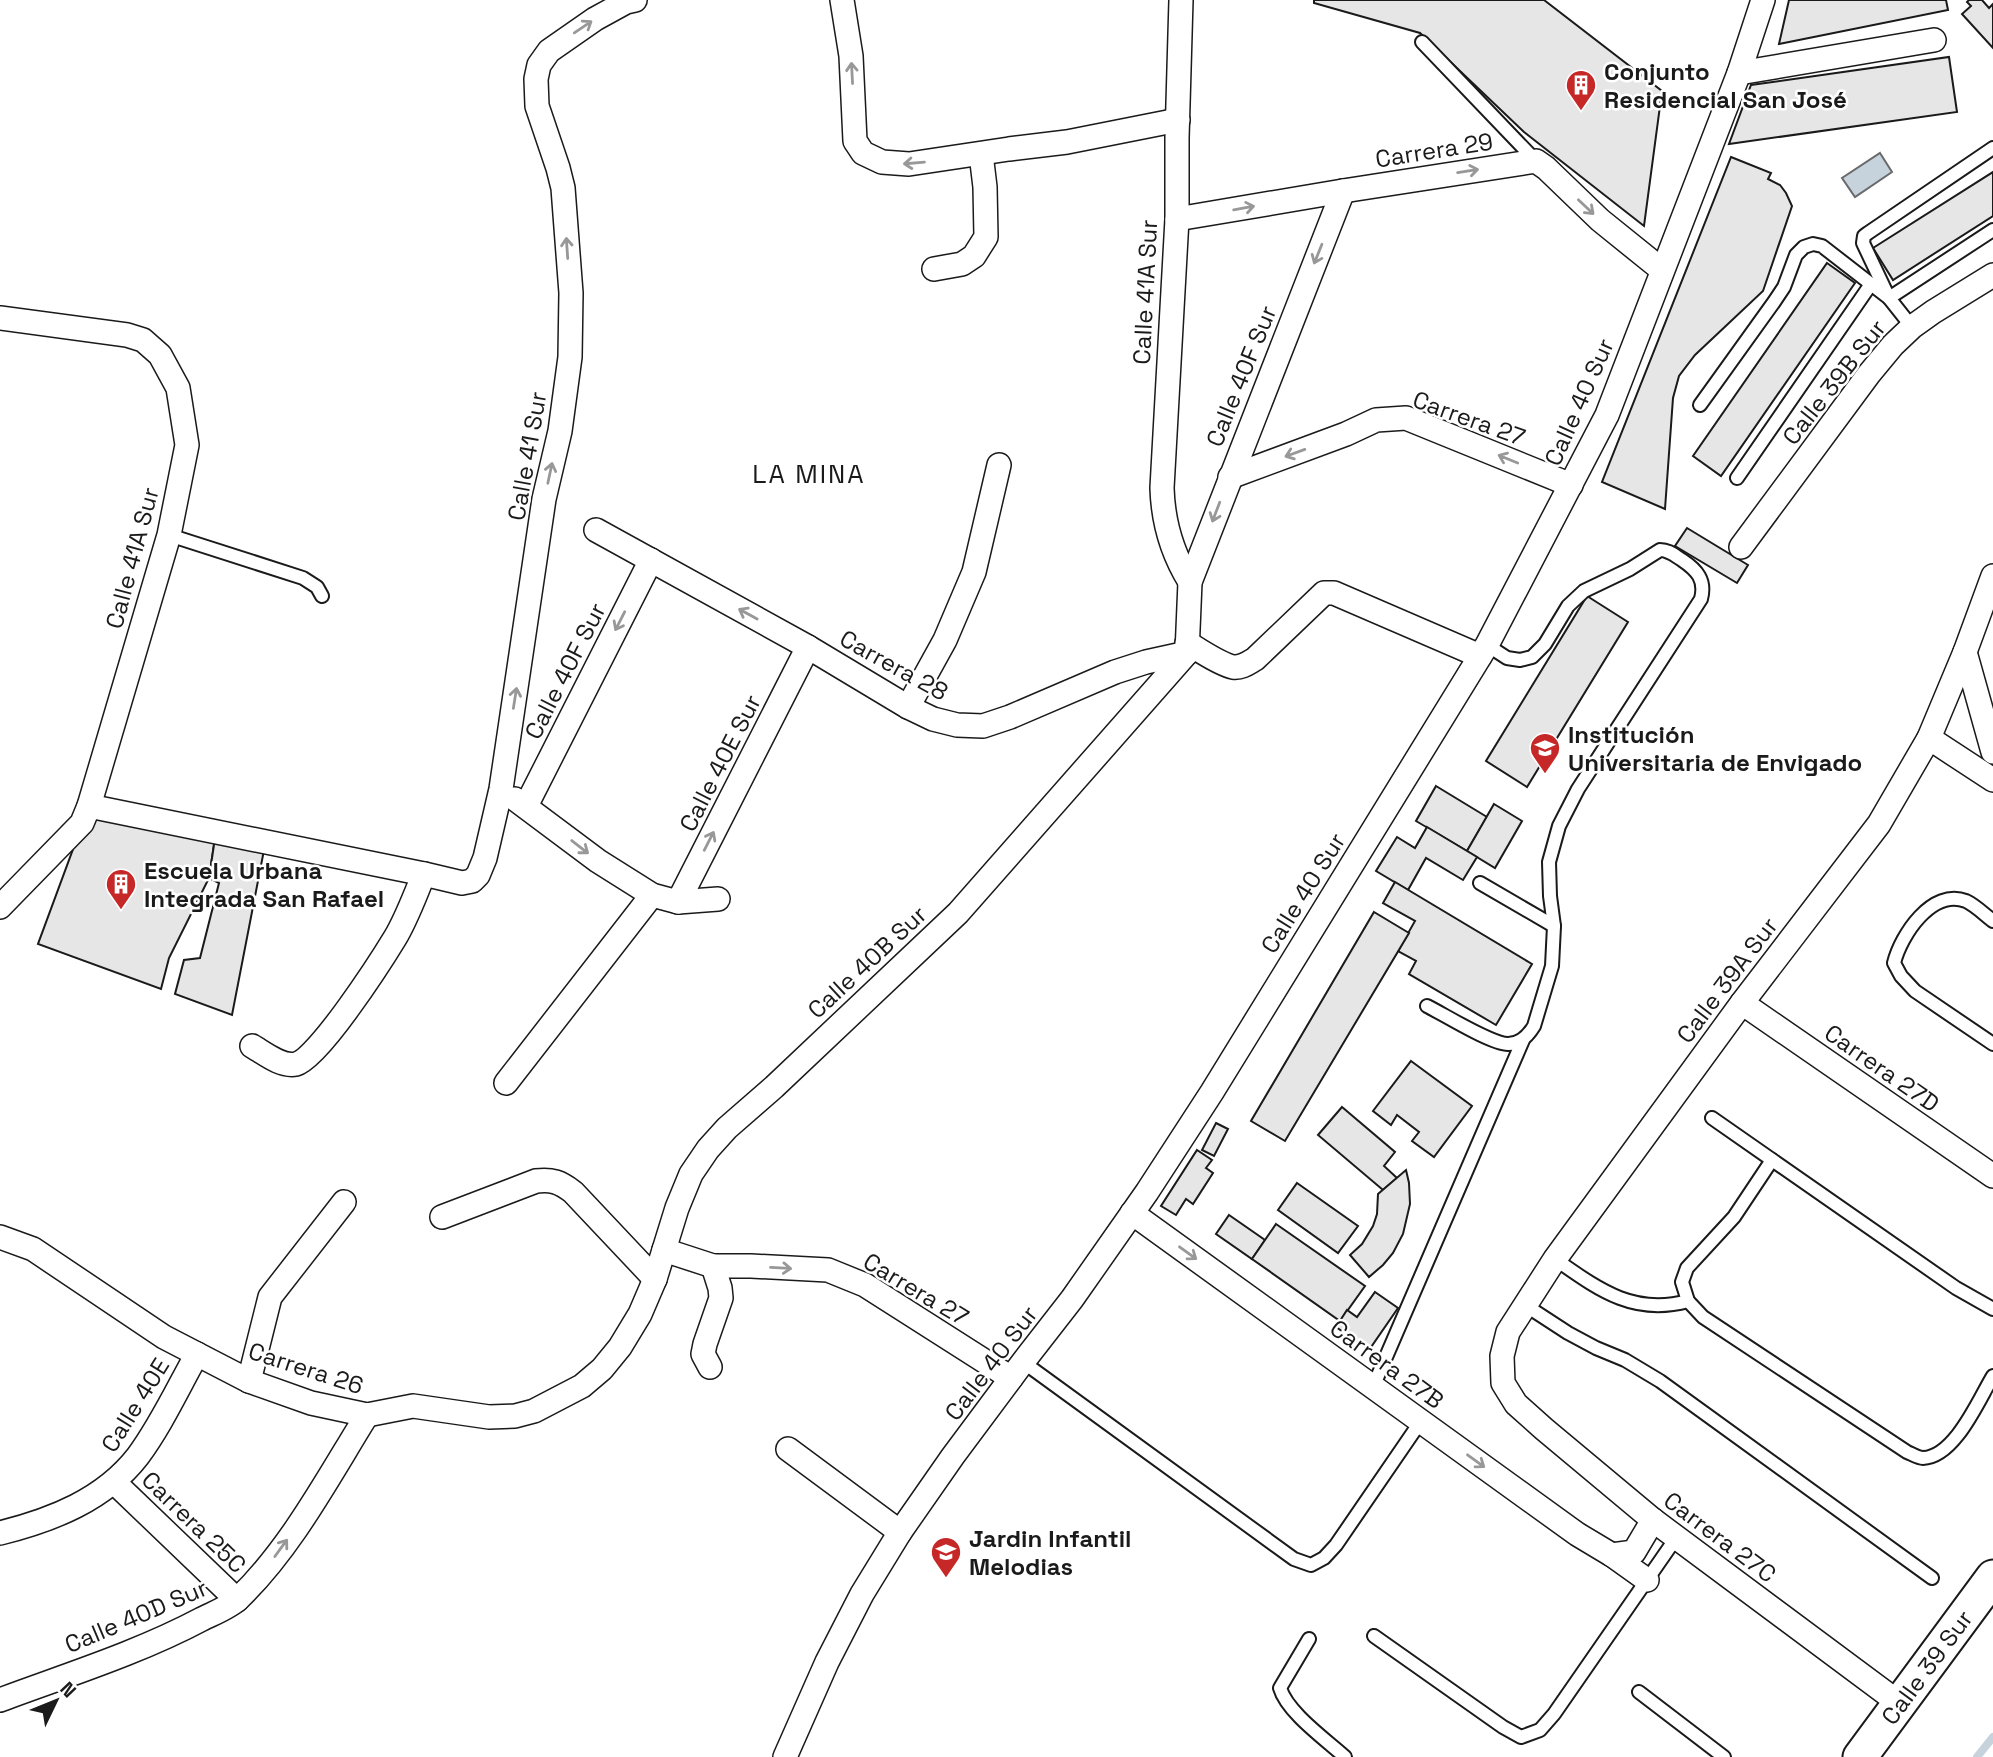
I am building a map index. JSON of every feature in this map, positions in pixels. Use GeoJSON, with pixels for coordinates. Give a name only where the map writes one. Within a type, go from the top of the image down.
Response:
{"type":"FeatureCollection","features":[{"type":"Feature","properties":{"kind":"street","name":"Calle 41 Sur"},"geometry":{"type":"LineString","coordinates":[[424,874],[462,883],[472,881],[478,875],[485,858],[501,789],[544,499],[560,431],[570,357],[571,293],[563,188],[537,106],[536,79],[540,65],[549,51],[595,19],[635,0]]}},
{"type":"Feature","properties":{"kind":"street"},"geometry":{"type":"LineString","coordinates":[[842,0],[851,56],[855,142],[863,153],[882,162],[909,164],[1067,142],[1178,120]]}},
{"type":"Feature","properties":{"kind":"street","name":"Calle 41A Sur"},"geometry":{"type":"LineString","coordinates":[[1181,0],[1177,219],[1162,488],[1163,509],[1172,546],[1190,582]]}},
{"type":"Feature","properties":{"kind":"street","name":"Calle 40 Sur"},"geometry":{"type":"LineString","coordinates":[[785,1757],[827,1662],[862,1594],[900,1532],[1132,1213],[1212,1092],[1483,651],[1607,415],[1739,73],[1763,0]]}},
{"type":"Feature","properties":{"kind":"street"},"geometry":{"type":"LineString","coordinates":[[1739,73],[1934,40]]}},
{"type":"Feature","properties":{"kind":"street"},"geometry":{"type":"LineString","coordinates":[[934,268],[962,264],[974,256],[986,237],[981,154]]}},
{"type":"Feature","properties":{"kind":"street"},"geometry":{"type":"LineString","coordinates":[[1536,161],[1608,227],[1661,270]]}},
{"type":"Feature","properties":{"kind":"street","name":"Carrera 29"},"geometry":{"type":"LineString","coordinates":[[1177,219],[1536,161]]}},
{"type":"Feature","properties":{"kind":"street","name":"Calle 40F Sur"},"geometry":{"type":"LineString","coordinates":[[1190,582],[1343,191]]}},
{"type":"Feature","properties":{"kind":"street","name":"Calle 39B Sur"},"geometry":{"type":"LineString","coordinates":[[1741,547],[1893,345],[1933,312],[1992,278]]}},
{"type":"Feature","properties":{"kind":"street","name":"Calle 41A Sur"},"geometry":{"type":"LineString","coordinates":[[0,318],[127,335],[144,340],[160,355],[178,388],[187,445],[169,535],[89,806],[82,823],[0,908]]}},
{"type":"Feature","properties":{"kind":"street","name":"Carrera 27"},"geometry":{"type":"LineString","coordinates":[[1230,477],[1346,434],[1376,420],[1406,418],[1571,485]]}},
{"type":"Feature","properties":{"kind":"street"},"geometry":{"type":"LineString","coordinates":[[908,707],[945,640],[974,572],[999,465]]}},
{"type":"Feature","properties":{"kind":"street","name":"Carrera 28"},"geometry":{"type":"LineString","coordinates":[[596,530],[808,647],[908,707],[933,719],[957,725],[983,726],[1010,717],[1115,672],[1187,648]]}},
{"type":"Feature","properties":{"kind":"street","name":"Calle 40F Sur"},"geometry":{"type":"LineString","coordinates":[[526,806],[650,560]]}},
{"type":"Feature","properties":{"kind":"street","name":"Calle 39A Sur"},"geometry":{"type":"LineString","coordinates":[[1516,1404],[1503,1383],[1502,1356],[1508,1332],[1555,1259],[1742,1003],[1879,824],[1929,738],[1993,576]]}},
{"type":"Feature","properties":{"kind":"street"},"geometry":{"type":"LineString","coordinates":[[1190,582],[1187,648],[1233,667],[1244,666],[1255,659],[1324,593],[1334,593],[1483,651]]}},
{"type":"Feature","properties":{"kind":"street","name":"Calle 40E Sur"},"geometry":{"type":"LineString","coordinates":[[678,902],[808,647]]}},
{"type":"Feature","properties":{"kind":"street","name":"Calle 40B Sur"},"geometry":{"type":"LineString","coordinates":[[582,1386],[602,1369],[620,1347],[640,1314],[655,1279],[677,1208],[691,1174],[708,1149],[727,1128],[958,913],[1187,648]]}},
{"type":"Feature","properties":{"kind":"street"},"geometry":{"type":"LineString","coordinates":[[1965,652],[1993,752]]}},
{"type":"Feature","properties":{"kind":"street"},"geometry":{"type":"LineString","coordinates":[[1929,738],[1993,780]]}},
{"type":"Feature","properties":{"kind":"street"},"geometry":{"type":"LineString","coordinates":[[501,789],[598,861],[652,895],[678,902],[718,899]]}},
{"type":"Feature","properties":{"kind":"street"},"geometry":{"type":"LineString","coordinates":[[89,806],[424,874],[396,936],[352,1002],[311,1055],[296,1064],[288,1064],[252,1046]]}},
{"type":"Feature","properties":{"kind":"street"},"geometry":{"type":"LineString","coordinates":[[506,1083],[652,895]]}},
{"type":"Feature","properties":{"kind":"street","name":"Carrera 27D"},"geometry":{"type":"LineString","coordinates":[[1742,1003],[1993,1176]]}},
{"type":"Feature","properties":{"kind":"street"},"geometry":{"type":"LineString","coordinates":[[442,1217],[536,1181],[561,1182],[655,1279]]}},
{"type":"Feature","properties":{"kind":"street"},"geometry":{"type":"LineString","coordinates":[[249,1381],[270,1297],[344,1202]]}},
{"type":"Feature","properties":{"kind":"street","name":"Carrera 27B"},"geometry":{"type":"LineString","coordinates":[[1132,1213],[1577,1534],[1647,1580]]}},
{"type":"Feature","properties":{"kind":"street","name":"Carrera 26"},"geometry":{"type":"LineString","coordinates":[[0,1237],[33,1249],[164,1338],[249,1381],[311,1403],[368,1415],[413,1406],[489,1417],[515,1416],[534,1411],[582,1386]]}},
{"type":"Feature","properties":{"kind":"street","name":"Carrera 27"},"geometry":{"type":"LineString","coordinates":[[664,1250],[713,1266],[828,1270],[865,1285],[1017,1370]]}},
{"type":"Feature","properties":{"kind":"street"},"geometry":{"type":"LineString","coordinates":[[710,1367],[703,1354],[721,1298],[713,1266]]}},
{"type":"Feature","properties":{"kind":"street","name":"Calle 40E"},"geometry":{"type":"LineString","coordinates":[[0,1533],[62,1514],[114,1482],[144,1447],[197,1354]]}},
{"type":"Feature","properties":{"kind":"street","name":"Carrera 27C"},"geometry":{"type":"LineString","coordinates":[[1516,1404],[1676,1538],[1899,1703]]}},
{"type":"Feature","properties":{"kind":"street","name":"Calle 40D Sur"},"geometry":{"type":"LineString","coordinates":[[0,1700],[190,1626],[237,1600],[299,1524],[368,1415]]}},
{"type":"Feature","properties":{"kind":"street"},"geometry":{"type":"LineString","coordinates":[[789,1449],[900,1532]]}},
{"type":"Feature","properties":{"kind":"street","name":"Carrera 25C"},"geometry":{"type":"LineString","coordinates":[[114,1482],[237,1600]]}},
{"type":"Feature","properties":{"kind":"street"},"geometry":{"type":"LineString","coordinates":[[1612,1555],[1634,1552],[1653,1520]]}},
{"type":"Feature","properties":{"kind":"street","name":"Calle 39 Sur"},"geometry":{"type":"LineString","coordinates":[[1860,1757],[1993,1577]]}},
{"type":"Feature","properties":{"kind":"lane"},"geometry":{"type":"LineString","coordinates":[[1422,42],[1536,161]]}},
{"type":"Feature","properties":{"kind":"lane"},"geometry":{"type":"LineString","coordinates":[[1912,327],[1889,298],[1863,243],[1864,236],[1993,148]]}},
{"type":"Feature","properties":{"kind":"lane"},"geometry":{"type":"LineString","coordinates":[[1889,298],[1993,230]]}},
{"type":"Feature","properties":{"kind":"lane"},"geometry":{"type":"LineString","coordinates":[[1700,405],[1784,287],[1797,255],[1804,247],[1813,244],[1822,246],[1889,298]]}},
{"type":"Feature","properties":{"kind":"lane"},"geometry":{"type":"LineString","coordinates":[[1737,478],[1871,284]]}},
{"type":"Feature","properties":{"kind":"lane"},"geometry":{"type":"LineString","coordinates":[[169,535],[303,578],[317,587],[322,596]]}},
{"type":"Feature","properties":{"kind":"lane"},"geometry":{"type":"LineString","coordinates":[[1427,1006],[1498,1042],[1515,1043],[1530,1034],[1552,966],[1554,926],[1549,862],[1564,811],[1701,599],[1703,584],[1693,567],[1672,553],[1660,550],[1630,569],[1584,591],[1568,606],[1545,645],[1532,657],[1520,660],[1483,651]]}},
{"type":"Feature","properties":{"kind":"lane"},"geometry":{"type":"LineString","coordinates":[[1480,883],[1554,926]]}},
{"type":"Feature","properties":{"kind":"lane"},"geometry":{"type":"LineString","coordinates":[[1993,920],[1966,901],[1947,899],[1931,905],[1904,937],[1894,963],[1901,976],[1915,991],[1993,1044]]}},
{"type":"Feature","properties":{"kind":"lane"},"geometry":{"type":"LineString","coordinates":[[1373,1387],[1523,1040]]}},
{"type":"Feature","properties":{"kind":"lane"},"geometry":{"type":"LineString","coordinates":[[1712,1118],[1956,1288],[1993,1309]]}},
{"type":"Feature","properties":{"kind":"lane"},"geometry":{"type":"LineString","coordinates":[[1772,1160],[1734,1217],[1687,1268],[1682,1283],[1688,1301],[1703,1317],[1907,1452],[1922,1458],[1937,1454],[1955,1440],[1993,1376]]}},
{"type":"Feature","properties":{"kind":"lane"},"geometry":{"type":"LineString","coordinates":[[1555,1259],[1599,1290],[1624,1301],[1644,1306],[1670,1306],[1688,1301]]}},
{"type":"Feature","properties":{"kind":"lane"},"geometry":{"type":"LineString","coordinates":[[1525,1304],[1595,1348],[1625,1360],[1660,1381],[1932,1578]]}},
{"type":"Feature","properties":{"kind":"lane"},"geometry":{"type":"LineString","coordinates":[[1017,1370],[1294,1559],[1311,1565],[1324,1558],[1336,1545],[1421,1421]]}},
{"type":"Feature","properties":{"kind":"lane"},"geometry":{"type":"LineString","coordinates":[[1374,1636],[1521,1737],[1540,1730],[1554,1714],[1676,1538]]}},
{"type":"Feature","properties":{"kind":"lane"},"geometry":{"type":"LineString","coordinates":[[1310,1639],[1280,1688],[1283,1698],[1291,1708],[1345,1757]]}},
{"type":"Feature","properties":{"kind":"lane"},"geometry":{"type":"LineString","coordinates":[[1639,1692],[1724,1757]]}},
{"type":"Feature","properties":{"kind":"shaded area"},"geometry":{"type":"Polygon","coordinates":[[[1880,153],[1892,172],[1855,197],[1842,178],[1880,153]]]}},
{"type":"Feature","properties":{"kind":"building","name":"Conjunto Residencial San José"},"geometry":{"type":"Polygon","coordinates":[[[1314,0],[1544,0],[1662,91],[1644,226],[1524,132],[1420,33],[1314,3],[1314,0]]]}},
{"type":"Feature","properties":{"kind":"building"},"geometry":{"type":"Polygon","coordinates":[[[1789,0],[1946,0],[1948,10],[1779,44],[1789,0]]]}},
{"type":"Feature","properties":{"kind":"building"},"geometry":{"type":"Polygon","coordinates":[[[1982,0],[1989,8],[1993,4],[1993,48],[1962,14],[1971,6],[1967,2],[1982,0]]]}},
{"type":"Feature","properties":{"kind":"building"},"geometry":{"type":"Polygon","coordinates":[[[1949,57],[1957,112],[1729,144],[1751,85],[1949,57]]]}},
{"type":"Feature","properties":{"kind":"building"},"geometry":{"type":"Polygon","coordinates":[[[1731,157],[1771,173],[1768,179],[1780,185],[1792,206],[1763,291],[1695,355],[1679,376],[1673,398],[1665,509],[1602,482],[1731,157]]]}},
{"type":"Feature","properties":{"kind":"building"},"geometry":{"type":"Polygon","coordinates":[[[1993,172],[1993,216],[1893,280],[1873,248],[1993,172]]]}},
{"type":"Feature","properties":{"kind":"building"},"geometry":{"type":"Polygon","coordinates":[[[1827,263],[1855,283],[1721,476],[1693,456],[1827,263]]]}},
{"type":"Feature","properties":{"kind":"building"},"geometry":{"type":"Polygon","coordinates":[[[1687,528],[1748,565],[1737,583],[1675,546],[1687,528]]]}},
{"type":"Feature","properties":{"kind":"building"},"geometry":{"type":"Polygon","coordinates":[[[1587,596],[1628,622],[1527,787],[1486,761],[1587,596]]]}},
{"type":"Feature","properties":{"kind":"building"},"geometry":{"type":"Polygon","coordinates":[[[1436,786],[1487,817],[1467,851],[1416,821],[1436,786]]]}},
{"type":"Feature","properties":{"kind":"building"},"geometry":{"type":"Polygon","coordinates":[[[1494,804],[1522,821],[1495,868],[1467,851],[1494,804]]]}},
{"type":"Feature","properties":{"kind":"building","name":"Escuela Urbana Integrada San Rafael"},"geometry":{"type":"Polygon","coordinates":[[[89,806],[215,838],[209,878],[169,958],[161,989],[38,944],[89,806]]]}},
{"type":"Feature","properties":{"kind":"building"},"geometry":{"type":"Polygon","coordinates":[[[1427,827],[1477,857],[1463,880],[1426,858],[1408,890],[1376,871],[1397,837],[1415,848],[1427,827]]]}},
{"type":"Feature","properties":{"kind":"building","name":"Escuela Urbana Integrada San Rafael"},"geometry":{"type":"Polygon","coordinates":[[[215,838],[264,850],[232,1015],[175,994],[184,960],[200,958],[219,883],[209,878],[215,838]]]}},
{"type":"Feature","properties":{"kind":"building"},"geometry":{"type":"Polygon","coordinates":[[[1395,882],[1532,964],[1496,1025],[1409,974],[1416,961],[1398,951],[1415,921],[1383,903],[1395,882]]]}},
{"type":"Feature","properties":{"kind":"building"},"geometry":{"type":"Polygon","coordinates":[[[1374,912],[1409,933],[1285,1141],[1251,1121],[1374,912]]]}},
{"type":"Feature","properties":{"kind":"building"},"geometry":{"type":"Polygon","coordinates":[[[1411,1061],[1472,1106],[1434,1157],[1412,1141],[1419,1132],[1397,1115],[1391,1125],[1373,1111],[1411,1061]]]}},
{"type":"Feature","properties":{"kind":"building"},"geometry":{"type":"Polygon","coordinates":[[[1342,1107],[1395,1152],[1384,1166],[1397,1178],[1383,1190],[1318,1135],[1342,1107]]]}},
{"type":"Feature","properties":{"kind":"building"},"geometry":{"type":"Polygon","coordinates":[[[1216,1123],[1228,1129],[1214,1156],[1202,1150],[1216,1123]]]}},
{"type":"Feature","properties":{"kind":"building"},"geometry":{"type":"Polygon","coordinates":[[[1197,1150],[1212,1160],[1206,1168],[1213,1173],[1193,1204],[1186,1199],[1176,1215],[1161,1206],[1197,1150]]]}},
{"type":"Feature","properties":{"kind":"building"},"geometry":{"type":"Polygon","coordinates":[[[1406,1170],[1410,1204],[1403,1234],[1393,1253],[1369,1277],[1350,1255],[1362,1244],[1373,1226],[1378,1194],[1406,1170]]]}},
{"type":"Feature","properties":{"kind":"building"},"geometry":{"type":"Polygon","coordinates":[[[1297,1183],[1358,1226],[1338,1253],[1278,1210],[1297,1183]]]}},
{"type":"Feature","properties":{"kind":"building"},"geometry":{"type":"Polygon","coordinates":[[[1229,1215],[1265,1240],[1252,1259],[1216,1234],[1229,1215]]]}},
{"type":"Feature","properties":{"kind":"building"},"geometry":{"type":"Polygon","coordinates":[[[1276,1224],[1365,1286],[1340,1321],[1252,1259],[1276,1224]]]}},
{"type":"Feature","properties":{"kind":"building"},"geometry":{"type":"Polygon","coordinates":[[[1375,1292],[1398,1308],[1369,1350],[1336,1327],[1347,1310],[1357,1317],[1375,1292]]]}},
{"type":"Feature","properties":{"kind":"waterway"},"geometry":{"type":"LineString","coordinates":[[1977,1757],[1993,1737]]}},
{"type":"Feature","properties":{"kind":"place","name":"Conjunto Residencial San José"},"geometry":{"type":"Point","coordinates":[1581,112]}},
{"type":"Feature","properties":{"kind":"place","name":"Institución Universitaria de Envigado"},"geometry":{"type":"Point","coordinates":[1545,775]}},
{"type":"Feature","properties":{"kind":"place","name":"Escuela Urbana Integrada San Rafael"},"geometry":{"type":"Point","coordinates":[121,911]}},
{"type":"Feature","properties":{"kind":"place","name":"Jardin Infantil Melodias"},"geometry":{"type":"Point","coordinates":[946,1579]}},
{"type":"Feature","properties":{"kind":"district","name":"LA MINA"},"geometry":{"type":"Point","coordinates":[809,474]}}]}
